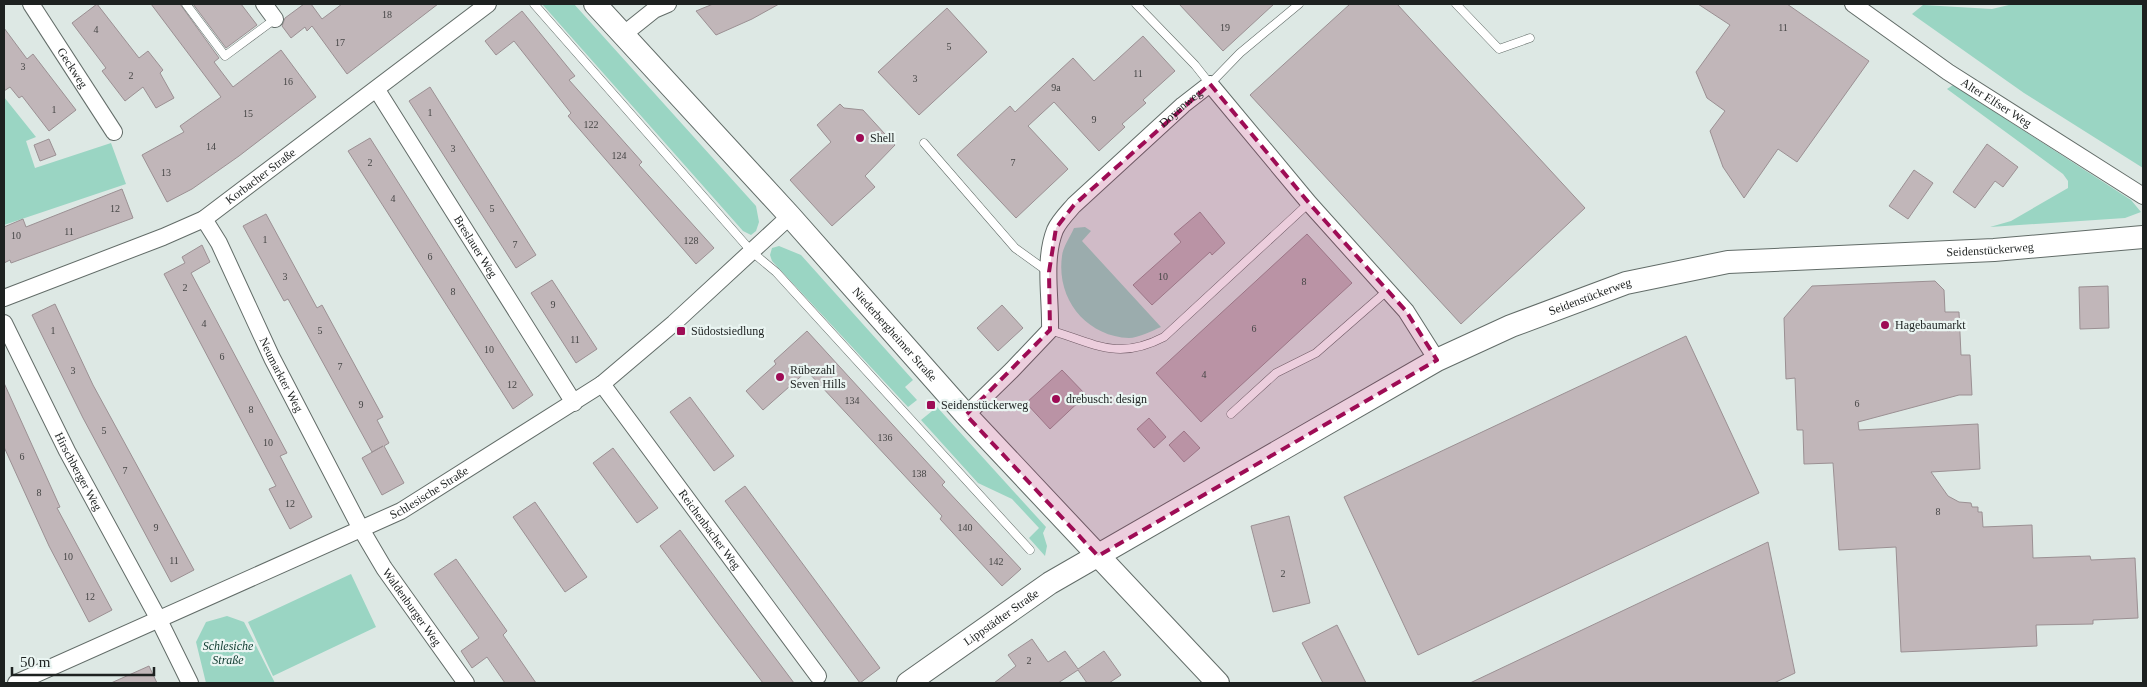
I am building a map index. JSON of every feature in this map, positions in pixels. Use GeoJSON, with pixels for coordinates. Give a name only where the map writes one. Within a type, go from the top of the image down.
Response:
{"type":"FeatureCollection","features":[{"type":"Feature","properties":{"kind":"main road","name":"Niederbergheimer Straße"},"geometry":{"type":"LineString","coordinates":[[595,4],[790,216],[966,415],[1218,683]]}},
{"type":"Feature","properties":{"kind":"main road","name":"Seidenstückerweg"},"geometry":{"type":"LineString","coordinates":[[1098,556],[1437,360],[1511,326],[1626,283],[1728,262],[2003,249],[2143,237]]}},
{"type":"Feature","properties":{"kind":"main road","name":"Lippstädter Straße"},"geometry":{"type":"LineString","coordinates":[[908,683],[1050,582],[1098,556]]}},
{"type":"Feature","properties":{"kind":"street","name":"Geckweg"},"geometry":{"type":"LineString","coordinates":[[31,4],[114,132]]}},
{"type":"Feature","properties":{"kind":"street"},"geometry":{"type":"LineString","coordinates":[[264,4],[275,19]]}},
{"type":"Feature","properties":{"kind":"street","name":"Korbacher Straße"},"geometry":{"type":"LineString","coordinates":[[4,298],[163,238],[204,219],[377,90],[488,4]]}},
{"type":"Feature","properties":{"kind":"street"},"geometry":{"type":"LineString","coordinates":[[624,34],[654,10],[668,4]]}},
{"type":"Feature","properties":{"kind":"street","name":"Alter Elfser Weg"},"geometry":{"type":"LineString","coordinates":[[1853,4],[1948,72],[2143,196]]}},
{"type":"Feature","properties":{"kind":"street","name":"Doyenweg"},"geometry":{"type":"LineString","coordinates":[[1050,330],[1049,272],[1052,238],[1056,228],[1074,205],[1183,105],[1210,84],[1309,203],[1406,310],[1437,360]]}},
{"type":"Feature","properties":{"kind":"street","name":"Breslauer Weg"},"geometry":{"type":"LineString","coordinates":[[377,90],[574,403]]}},
{"type":"Feature","properties":{"kind":"street","name":"Schlesische Straße"},"geometry":{"type":"LineString","coordinates":[[16,683],[401,511],[602,384],[674,323],[790,216]]}},
{"type":"Feature","properties":{"kind":"street","name":"Neumarkter Weg"},"geometry":{"type":"LineString","coordinates":[[204,219],[219,243],[272,358],[361,528]]}},
{"type":"Feature","properties":{"kind":"street","name":"Hirschberger Weg"},"geometry":{"type":"LineString","coordinates":[[4,323],[67,451],[158,618],[190,683]]}},
{"type":"Feature","properties":{"kind":"street"},"geometry":{"type":"LineString","coordinates":[[966,415],[1050,330]]}},
{"type":"Feature","properties":{"kind":"street","name":"Reichenbacher Weg"},"geometry":{"type":"LineString","coordinates":[[602,384],[818,676]]}},
{"type":"Feature","properties":{"kind":"street","name":"Waldenburger Weg"},"geometry":{"type":"LineString","coordinates":[[361,528],[384,568],[466,683]]}},
{"type":"Feature","properties":{"kind":"lane"},"geometry":{"type":"LineString","coordinates":[[186,4],[225,56],[275,19]]}},
{"type":"Feature","properties":{"kind":"lane"},"geometry":{"type":"LineString","coordinates":[[534,4],[752,252],[776,272],[1030,550]]}},
{"type":"Feature","properties":{"kind":"lane"},"geometry":{"type":"LineString","coordinates":[[1136,4],[1195,65],[1210,84],[1240,52],[1299,4]]}},
{"type":"Feature","properties":{"kind":"lane"},"geometry":{"type":"LineString","coordinates":[[1456,4],[1499,49],[1530,38]]}},
{"type":"Feature","properties":{"kind":"lane"},"geometry":{"type":"LineString","coordinates":[[924,143],[1016,248],[1049,272]]}},
{"type":"Feature","properties":{"kind":"lane"},"geometry":{"type":"LineString","coordinates":[[1050,330],[1120,351],[1133,350],[1150,344],[1164,337],[1309,203]]}},
{"type":"Feature","properties":{"kind":"lane"},"geometry":{"type":"LineString","coordinates":[[1231,414],[1276,373],[1316,354],[1388,290]]}},
{"type":"Feature","properties":{"kind":"highlighted area"},"geometry":{"type":"Polygon","coordinates":[[[1210,84],[1309,203],[1406,311],[1437,360],[1098,556],[966,415],[1050,330],[1049,272],[1056,228],[1074,205],[1210,84]]]}},
{"type":"Feature","properties":{"kind":"green space"},"geometry":{"type":"Polygon","coordinates":[[[542,4],[574,4],[756,206],[759,222],[756,231],[751,235],[743,231],[542,4]]]}},
{"type":"Feature","properties":{"kind":"green space"},"geometry":{"type":"Polygon","coordinates":[[[2013,4],[2143,4],[2143,168],[2024,93],[1912,14],[1923,5],[1992,9],[2013,4]]]}},
{"type":"Feature","properties":{"kind":"green space"},"geometry":{"type":"Polygon","coordinates":[[[1953,85],[2131,200],[2141,212],[2125,218],[1990,227],[2011,221],[2068,188],[2068,181],[2063,174],[1947,89],[1953,85]]]}},
{"type":"Feature","properties":{"kind":"green space"},"geometry":{"type":"Polygon","coordinates":[[[4,97],[36,137],[26,141],[35,168],[111,143],[126,184],[4,225],[4,97]]]}},
{"type":"Feature","properties":{"kind":"green space"},"geometry":{"type":"Polygon","coordinates":[[[1085,227],[1091,231],[1082,241],[1161,327],[1133,338],[1114,336],[1087,323],[1077,312],[1069,300],[1064,287],[1061,272],[1062,256],[1074,228],[1085,227]]]}},
{"type":"Feature","properties":{"kind":"green space"},"geometry":{"type":"Polygon","coordinates":[[[779,246],[801,255],[913,380],[905,387],[917,400],[908,407],[772,261],[770,255],[772,248],[779,246]]]}},
{"type":"Feature","properties":{"kind":"green space"},"geometry":{"type":"Polygon","coordinates":[[[937,407],[1046,527],[1043,533],[1047,546],[1045,556],[1029,538],[1039,528],[1012,499],[978,483],[921,420],[937,407]]]}},
{"type":"Feature","properties":{"kind":"green space"},"geometry":{"type":"Polygon","coordinates":[[[351,574],[376,627],[273,676],[248,622],[351,574]]]}},
{"type":"Feature","properties":{"kind":"green space","name":"Schlesiche Straße"},"geometry":{"type":"Polygon","coordinates":[[[227,616],[244,622],[275,683],[206,683],[196,642],[206,622],[227,616]]]}},
{"type":"Feature","properties":{"kind":"building"},"geometry":{"type":"Polygon","coordinates":[[[97,4],[139,58],[148,51],[163,70],[160,73],[174,98],[156,108],[143,87],[125,101],[102,71],[106,68],[72,23],[97,4]]]}},
{"type":"Feature","properties":{"kind":"building"},"geometry":{"type":"Polygon","coordinates":[[[151,4],[180,4],[219,58],[214,62],[233,87],[281,50],[316,97],[239,156],[192,189],[167,202],[142,155],[184,132],[180,126],[221,97],[151,4]]]}},
{"type":"Feature","properties":{"kind":"building"},"geometry":{"type":"Polygon","coordinates":[[[193,4],[241,4],[257,25],[226,48],[193,4]]]}},
{"type":"Feature","properties":{"kind":"building"},"geometry":{"type":"Polygon","coordinates":[[[304,4],[311,4],[322,19],[342,4],[438,4],[347,74],[312,26],[307,31],[305,27],[291,38],[282,26],[285,18],[304,4]]]}},
{"type":"Feature","properties":{"kind":"building"},"geometry":{"type":"Polygon","coordinates":[[[713,4],[779,4],[752,19],[716,35],[696,11],[713,4]]]}},
{"type":"Feature","properties":{"kind":"building"},"geometry":{"type":"Polygon","coordinates":[[[1179,4],[1274,4],[1223,51],[1179,4]]]}},
{"type":"Feature","properties":{"kind":"building"},"geometry":{"type":"Polygon","coordinates":[[[1350,4],[1397,4],[1585,208],[1461,324],[1250,95],[1350,4]]]}},
{"type":"Feature","properties":{"kind":"building"},"geometry":{"type":"Polygon","coordinates":[[[1698,4],[1787,4],[1869,61],[1797,162],[1778,149],[1744,198],[1723,167],[1710,131],[1725,111],[1707,98],[1696,72],[1730,25],[1698,4]]]}},
{"type":"Feature","properties":{"kind":"building"},"geometry":{"type":"Polygon","coordinates":[[[947,8],[987,52],[919,115],[878,72],[947,8]]]}},
{"type":"Feature","properties":{"kind":"building"},"geometry":{"type":"Polygon","coordinates":[[[522,11],[575,76],[569,80],[642,162],[639,165],[714,248],[696,264],[568,116],[571,113],[514,41],[496,55],[485,41],[522,11]]]}},
{"type":"Feature","properties":{"kind":"building"},"geometry":{"type":"Polygon","coordinates":[[[4,28],[27,59],[33,54],[76,110],[49,131],[22,96],[19,98],[10,87],[4,91],[4,28]]]}},
{"type":"Feature","properties":{"kind":"building"},"geometry":{"type":"Polygon","coordinates":[[[1143,36],[1175,71],[1143,100],[1146,103],[1122,124],[1125,127],[1099,151],[1054,102],[1028,126],[1068,169],[1016,218],[957,155],[1010,106],[1015,112],[1073,58],[1094,81],[1143,36]]]}},
{"type":"Feature","properties":{"kind":"building"},"geometry":{"type":"Polygon","coordinates":[[[430,87],[536,255],[516,268],[409,101],[430,87]]]}},
{"type":"Feature","properties":{"kind":"building"},"geometry":{"type":"Polygon","coordinates":[[[840,104],[844,108],[863,110],[895,145],[865,176],[875,187],[832,226],[790,180],[831,142],[817,125],[840,104]]]}},
{"type":"Feature","properties":{"kind":"building"},"geometry":{"type":"Polygon","coordinates":[[[370,138],[533,395],[513,409],[348,151],[370,138]]]}},
{"type":"Feature","properties":{"kind":"building"},"geometry":{"type":"Polygon","coordinates":[[[49,139],[56,155],[40,161],[34,145],[49,139]]]}},
{"type":"Feature","properties":{"kind":"building"},"geometry":{"type":"Polygon","coordinates":[[[1987,144],[2018,167],[2003,187],[1995,181],[1975,208],[1953,192],[1987,144]]]}},
{"type":"Feature","properties":{"kind":"building"},"geometry":{"type":"Polygon","coordinates":[[[1914,170],[1933,183],[1908,219],[1889,206],[1914,170]]]}},
{"type":"Feature","properties":{"kind":"building"},"geometry":{"type":"Polygon","coordinates":[[[122,189],[133,218],[11,263],[10,260],[4,263],[4,227],[23,219],[26,227],[122,189]]]}},
{"type":"Feature","properties":{"kind":"building"},"geometry":{"type":"Polygon","coordinates":[[[1200,212],[1225,243],[1212,255],[1210,252],[1152,305],[1133,285],[1181,242],[1174,234],[1200,212]]]}},
{"type":"Feature","properties":{"kind":"building"},"geometry":{"type":"Polygon","coordinates":[[[266,214],[317,308],[322,305],[383,417],[377,420],[389,443],[384,446],[404,483],[382,495],[362,458],[383,446],[372,452],[288,299],[284,301],[243,226],[266,214]]]}},
{"type":"Feature","properties":{"kind":"building"},"geometry":{"type":"Polygon","coordinates":[[[1307,234],[1352,283],[1201,422],[1156,373],[1307,234]]]}},
{"type":"Feature","properties":{"kind":"building"},"geometry":{"type":"Polygon","coordinates":[[[202,245],[210,262],[191,273],[287,453],[280,456],[312,517],[290,529],[269,489],[276,486],[164,274],[185,263],[182,257],[202,245]]]}},
{"type":"Feature","properties":{"kind":"building"},"geometry":{"type":"Polygon","coordinates":[[[552,280],[597,349],[576,363],[531,293],[552,280]]]}},
{"type":"Feature","properties":{"kind":"building"},"geometry":{"type":"Polygon","coordinates":[[[1935,281],[1944,290],[1945,312],[1959,312],[1961,355],[1970,355],[1972,395],[1959,395],[1858,422],[1859,430],[1978,424],[1980,469],[1931,472],[1948,496],[1959,502],[1971,503],[1972,507],[1978,507],[1978,512],[1982,512],[1983,527],[2032,525],[2033,558],[2090,556],[2091,560],[2135,558],[2138,618],[2093,620],[2093,624],[2036,625],[2037,646],[1901,652],[1896,547],[1839,550],[1833,463],[1804,464],[1803,430],[1797,430],[1795,378],[1786,379],[1784,318],[1812,286],[1935,281]]]}},
{"type":"Feature","properties":{"kind":"building"},"geometry":{"type":"Polygon","coordinates":[[[2108,286],[2109,328],[2080,329],[2079,287],[2108,286]]]}},
{"type":"Feature","properties":{"kind":"building"},"geometry":{"type":"Polygon","coordinates":[[[55,304],[93,385],[194,570],[171,582],[83,418],[32,315],[55,304]]]}},
{"type":"Feature","properties":{"kind":"building"},"geometry":{"type":"Polygon","coordinates":[[[1002,305],[1023,328],[998,351],[977,328],[1002,305]]]}},
{"type":"Feature","properties":{"kind":"building"},"geometry":{"type":"Polygon","coordinates":[[[807,331],[945,482],[942,485],[1021,569],[1002,586],[940,519],[942,516],[807,371],[763,410],[746,391],[776,364],[774,361],[807,331]]]}},
{"type":"Feature","properties":{"kind":"building"},"geometry":{"type":"Polygon","coordinates":[[[1686,336],[1759,493],[1418,655],[1344,497],[1686,336]]]}},
{"type":"Feature","properties":{"kind":"building","name":"drebusch: design"},"geometry":{"type":"Polygon","coordinates":[[[1062,370],[1086,395],[1050,429],[1026,403],[1062,370]]]}},
{"type":"Feature","properties":{"kind":"building"},"geometry":{"type":"Polygon","coordinates":[[[4,383],[60,507],[57,508],[112,610],[89,622],[49,546],[4,447],[4,383]]]}},
{"type":"Feature","properties":{"kind":"building"},"geometry":{"type":"Polygon","coordinates":[[[690,397],[734,456],[714,471],[670,412],[690,397]]]}},
{"type":"Feature","properties":{"kind":"building"},"geometry":{"type":"Polygon","coordinates":[[[1149,418],[1166,437],[1154,448],[1137,429],[1149,418]]]}},
{"type":"Feature","properties":{"kind":"building"},"geometry":{"type":"Polygon","coordinates":[[[1184,431],[1200,448],[1184,462],[1169,445],[1184,431]]]}},
{"type":"Feature","properties":{"kind":"building"},"geometry":{"type":"Polygon","coordinates":[[[613,448],[658,508],[637,523],[593,463],[613,448]]]}},
{"type":"Feature","properties":{"kind":"building"},"geometry":{"type":"Polygon","coordinates":[[[745,486],[880,668],[860,683],[725,501],[745,486]]]}},
{"type":"Feature","properties":{"kind":"building"},"geometry":{"type":"Polygon","coordinates":[[[535,502],[587,577],[565,592],[513,517],[535,502]]]}},
{"type":"Feature","properties":{"kind":"building"},"geometry":{"type":"Polygon","coordinates":[[[1289,516],[1310,603],[1273,612],[1251,526],[1289,516]]]}},
{"type":"Feature","properties":{"kind":"building"},"geometry":{"type":"Polygon","coordinates":[[[680,530],[794,683],[763,683],[715,620],[660,546],[680,530]]]}},
{"type":"Feature","properties":{"kind":"building"},"geometry":{"type":"Polygon","coordinates":[[[1768,542],[1795,673],[1774,683],[1470,683],[1768,542]]]}},
{"type":"Feature","properties":{"kind":"building"},"geometry":{"type":"Polygon","coordinates":[[[456,559],[507,631],[503,635],[536,683],[505,683],[487,657],[472,668],[461,651],[479,638],[434,574],[456,559]]]}},
{"type":"Feature","properties":{"kind":"building"},"geometry":{"type":"Polygon","coordinates":[[[1337,625],[1366,683],[1323,683],[1302,643],[1337,625]]]}},
{"type":"Feature","properties":{"kind":"building"},"geometry":{"type":"Polygon","coordinates":[[[1032,639],[1048,662],[1065,651],[1078,669],[1104,651],[1121,675],[1109,683],[1087,683],[1078,670],[1058,683],[994,683],[1016,666],[1008,655],[1032,639]]]}},
{"type":"Feature","properties":{"kind":"building"},"geometry":{"type":"Polygon","coordinates":[[[149,666],[157,683],[111,683],[149,666]]]}},
{"type":"Feature","properties":{"kind":"place","name":"Shell"},"geometry":{"type":"Point","coordinates":[860,138]}},
{"type":"Feature","properties":{"kind":"place","name":"Hagebaumarkt"},"geometry":{"type":"Point","coordinates":[1885,325]}},
{"type":"Feature","properties":{"kind":"place","name":"Südostsiedlung"},"geometry":{"type":"Point","coordinates":[681,331]}},
{"type":"Feature","properties":{"kind":"place","name":"Rübezahl Seven Hills"},"geometry":{"type":"Point","coordinates":[780,377]}},
{"type":"Feature","properties":{"kind":"place","name":"drebusch: design"},"geometry":{"type":"Point","coordinates":[1056,399]}},
{"type":"Feature","properties":{"kind":"place","name":"Seidenstückerweg"},"geometry":{"type":"Point","coordinates":[931,405]}}]}
